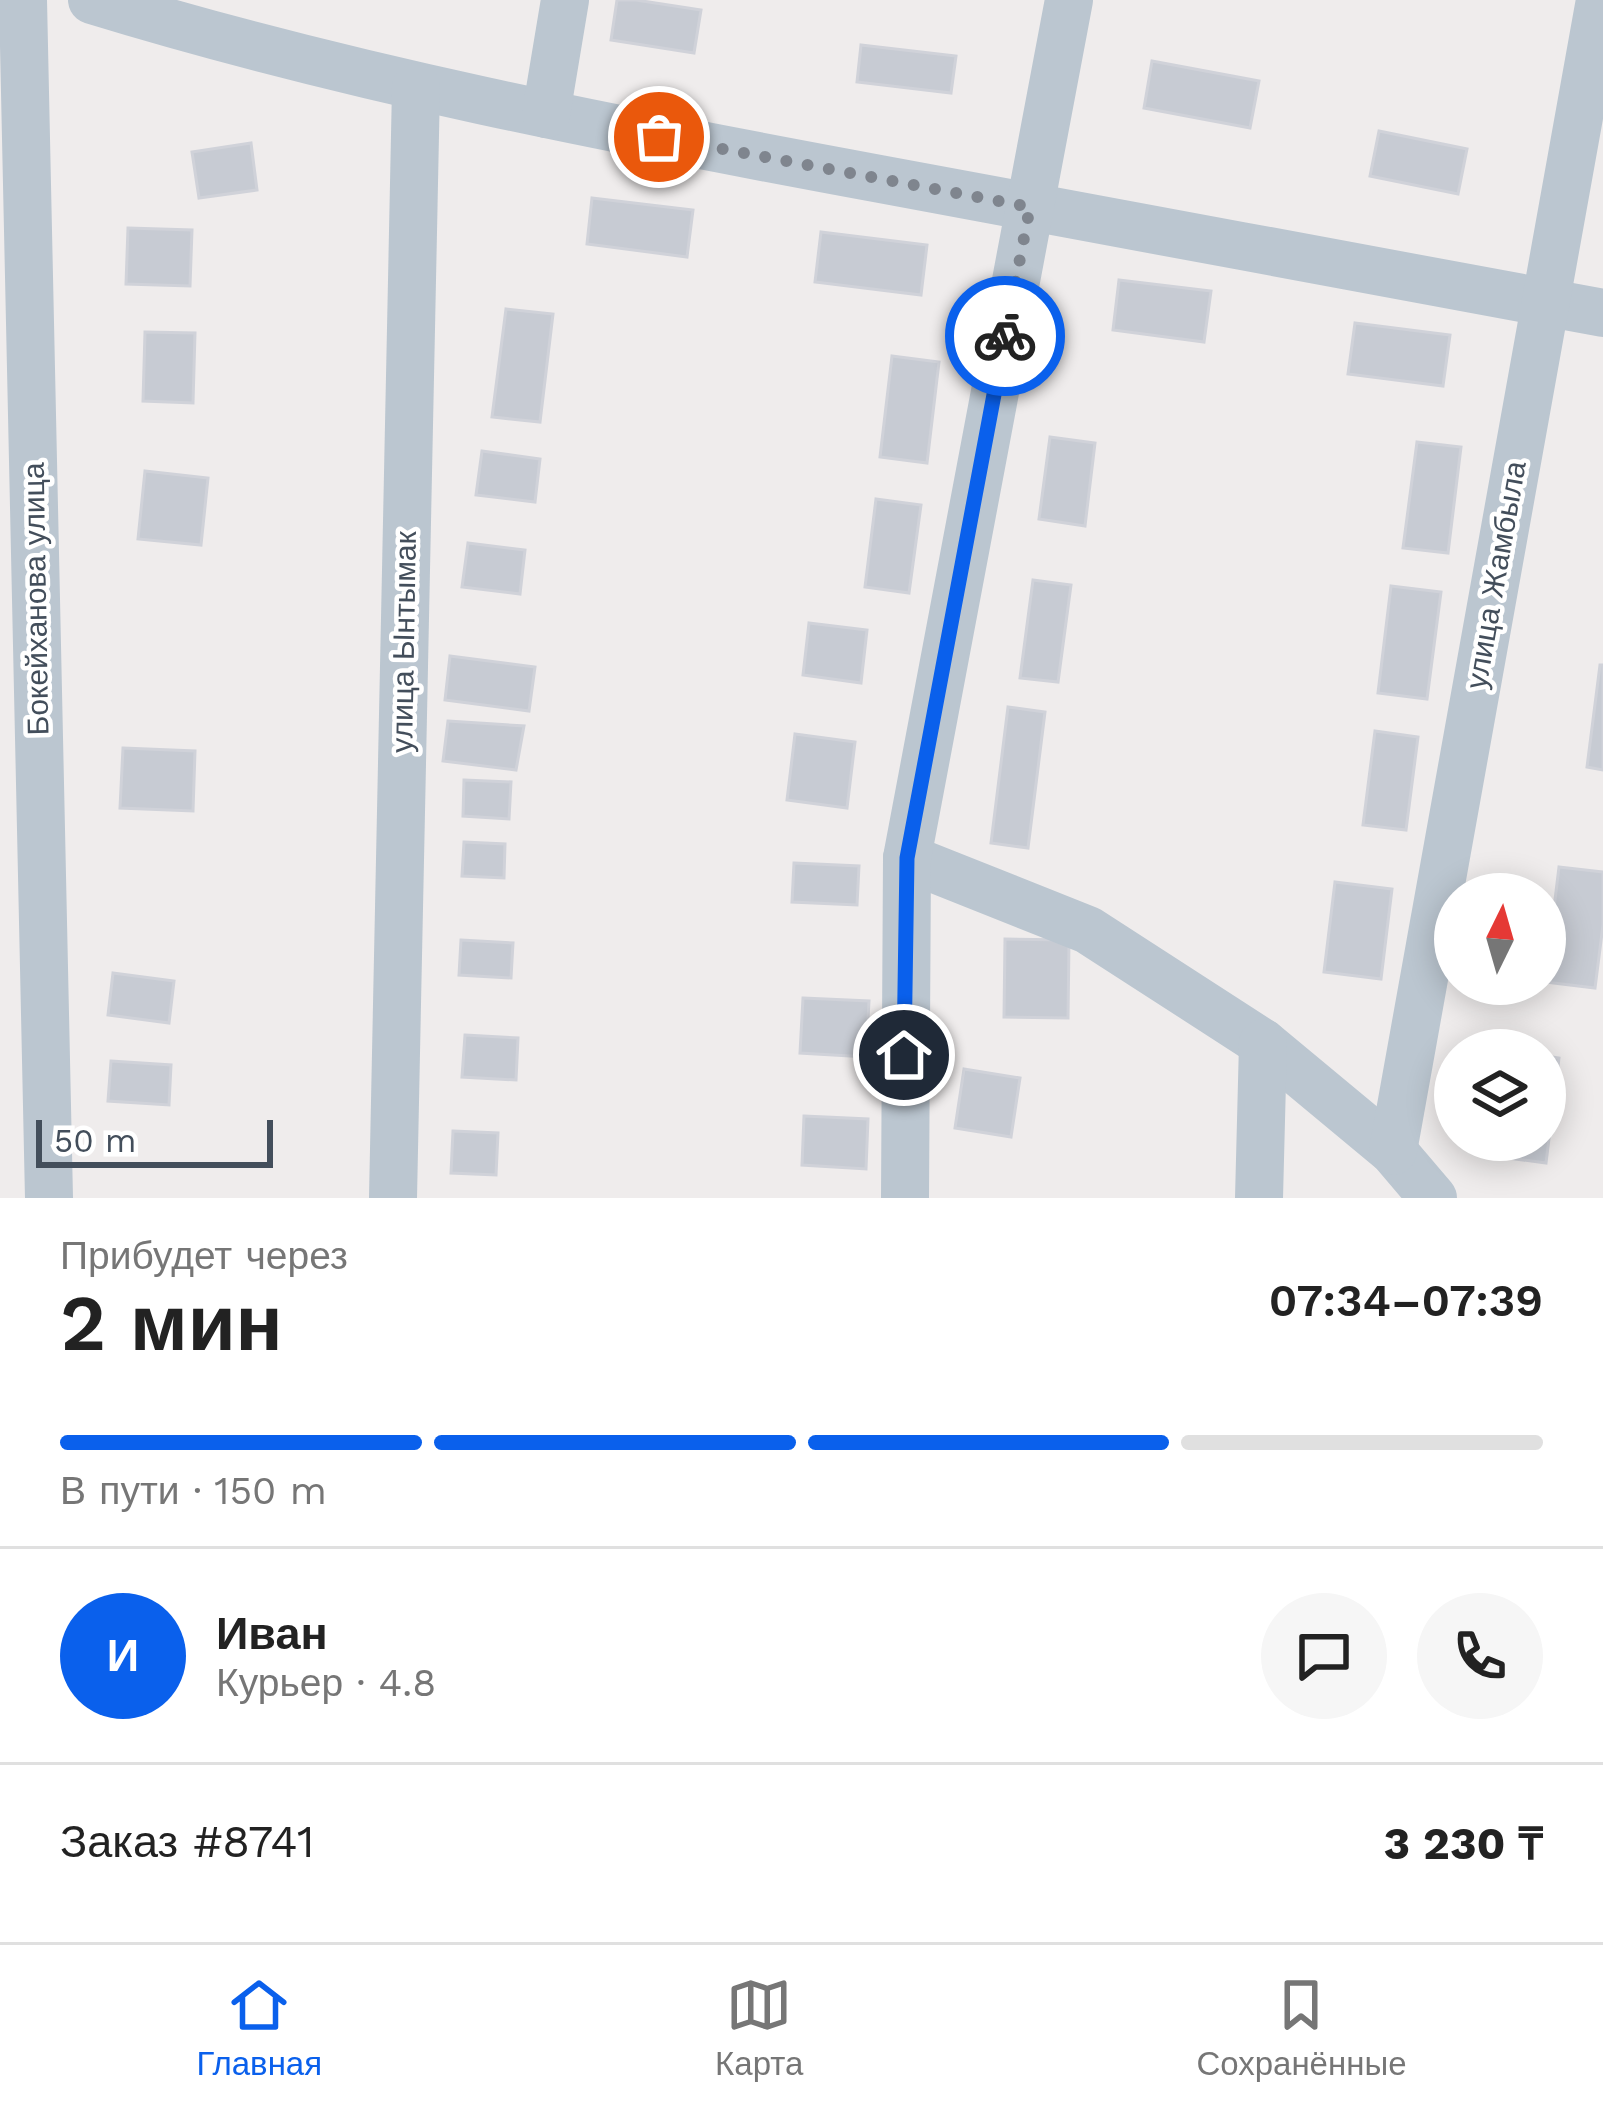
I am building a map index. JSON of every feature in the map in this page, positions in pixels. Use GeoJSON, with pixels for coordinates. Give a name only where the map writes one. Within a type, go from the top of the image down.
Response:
{"type":"FeatureCollection","features":[{"type":"Feature","properties":{"kind":"street","name":"Бокейханова улица"},"geometry":{"type":"LineString","coordinates":[[23,0],[49,1198]]}},
{"type":"Feature","properties":{"kind":"street"},"geometry":{"type":"LineString","coordinates":[[92,0],[217,38],[546,114],[1603,313]]}},
{"type":"Feature","properties":{"kind":"street"},"geometry":{"type":"LineString","coordinates":[[546,114],[566,0]]}},
{"type":"Feature","properties":{"kind":"street"},"geometry":{"type":"LineString","coordinates":[[904,1198],[907,858],[1069,0]]}},
{"type":"Feature","properties":{"kind":"street","name":"улица Жамбыла"},"geometry":{"type":"LineString","coordinates":[[1393,1151],[1600,0]]}},
{"type":"Feature","properties":{"kind":"street","name":"улица Ынтымак"},"geometry":{"type":"LineString","coordinates":[[393,1198],[416,87]]}},
{"type":"Feature","properties":{"kind":"street"},"geometry":{"type":"LineString","coordinates":[[907,858],[1088,930],[1263,1043],[1393,1151],[1432,1198]]}},
{"type":"Feature","properties":{"kind":"street"},"geometry":{"type":"LineString","coordinates":[[1259,1198],[1263,1043]]}},
{"type":"Feature","properties":{"kind":"building"},"geometry":{"type":"Polygon","coordinates":[[[617,0],[701,10],[694,53],[611,40],[617,0]]]}},
{"type":"Feature","properties":{"kind":"building"},"geometry":{"type":"Polygon","coordinates":[[[861,45],[956,56],[951,93],[857,82],[861,45]]]}},
{"type":"Feature","properties":{"kind":"building"},"geometry":{"type":"Polygon","coordinates":[[[1152,61],[1259,81],[1250,128],[1144,108],[1152,61]]]}},
{"type":"Feature","properties":{"kind":"building"},"geometry":{"type":"Polygon","coordinates":[[[1379,131],[1467,149],[1458,194],[1370,176],[1379,131]]]}},
{"type":"Feature","properties":{"kind":"building"},"geometry":{"type":"Polygon","coordinates":[[[251,143],[257,190],[199,198],[192,152],[251,143]]]}},
{"type":"Feature","properties":{"kind":"building"},"geometry":{"type":"Polygon","coordinates":[[[592,198],[693,210],[687,257],[587,244],[592,198]]]}},
{"type":"Feature","properties":{"kind":"building"},"geometry":{"type":"Polygon","coordinates":[[[128,228],[192,230],[190,286],[126,284],[128,228]]]}},
{"type":"Feature","properties":{"kind":"building"},"geometry":{"type":"Polygon","coordinates":[[[821,232],[927,245],[921,295],[815,282],[821,232]]]}},
{"type":"Feature","properties":{"kind":"building"},"geometry":{"type":"Polygon","coordinates":[[[1119,280],[1211,291],[1204,342],[1113,330],[1119,280]]]}},
{"type":"Feature","properties":{"kind":"building"},"geometry":{"type":"Polygon","coordinates":[[[506,309],[553,314],[540,422],[492,417],[506,309]]]}},
{"type":"Feature","properties":{"kind":"building"},"geometry":{"type":"Polygon","coordinates":[[[1355,323],[1450,335],[1443,386],[1348,374],[1355,323]]]}},
{"type":"Feature","properties":{"kind":"building"},"geometry":{"type":"Polygon","coordinates":[[[145,332],[195,333],[193,403],[143,401],[145,332]]]}},
{"type":"Feature","properties":{"kind":"building"},"geometry":{"type":"Polygon","coordinates":[[[892,356],[939,362],[927,463],[880,457],[892,356]]]}},
{"type":"Feature","properties":{"kind":"building"},"geometry":{"type":"Polygon","coordinates":[[[1050,437],[1095,443],[1085,526],[1039,519],[1050,437]]]}},
{"type":"Feature","properties":{"kind":"building"},"geometry":{"type":"Polygon","coordinates":[[[1417,442],[1461,447],[1448,553],[1403,548],[1417,442]]]}},
{"type":"Feature","properties":{"kind":"building"},"geometry":{"type":"Polygon","coordinates":[[[482,451],[540,459],[535,502],[476,495],[482,451]]]}},
{"type":"Feature","properties":{"kind":"building"},"geometry":{"type":"Polygon","coordinates":[[[145,471],[208,478],[201,545],[138,539],[145,471]]]}},
{"type":"Feature","properties":{"kind":"building"},"geometry":{"type":"Polygon","coordinates":[[[876,499],[921,505],[909,593],[865,587],[876,499]]]}},
{"type":"Feature","properties":{"kind":"building"},"geometry":{"type":"Polygon","coordinates":[[[468,543],[525,550],[520,594],[462,587],[468,543]]]}},
{"type":"Feature","properties":{"kind":"building"},"geometry":{"type":"Polygon","coordinates":[[[1033,580],[1071,585],[1058,682],[1020,678],[1033,580]]]}},
{"type":"Feature","properties":{"kind":"building"},"geometry":{"type":"Polygon","coordinates":[[[1391,586],[1441,592],[1427,699],[1378,693],[1391,586]]]}},
{"type":"Feature","properties":{"kind":"building"},"geometry":{"type":"Polygon","coordinates":[[[809,623],[867,630],[861,683],[803,675],[809,623]]]}},
{"type":"Feature","properties":{"kind":"building"},"geometry":{"type":"Polygon","coordinates":[[[450,656],[535,667],[529,711],[445,700],[450,656]]]}},
{"type":"Feature","properties":{"kind":"building"},"geometry":{"type":"Polygon","coordinates":[[[1603,665],[1603,770],[1587,767],[1603,665]]]}},
{"type":"Feature","properties":{"kind":"building"},"geometry":{"type":"Polygon","coordinates":[[[1008,707],[1045,712],[1028,848],[991,843],[1008,707]]]}},
{"type":"Feature","properties":{"kind":"building"},"geometry":{"type":"Polygon","coordinates":[[[448,721],[524,726],[516,770],[443,761],[448,721]]]}},
{"type":"Feature","properties":{"kind":"building"},"geometry":{"type":"Polygon","coordinates":[[[1375,731],[1418,737],[1406,830],[1363,825],[1375,731]]]}},
{"type":"Feature","properties":{"kind":"building"},"geometry":{"type":"Polygon","coordinates":[[[795,734],[855,742],[847,808],[787,800],[795,734]]]}},
{"type":"Feature","properties":{"kind":"building"},"geometry":{"type":"Polygon","coordinates":[[[123,748],[195,751],[193,811],[120,808],[123,748]]]}},
{"type":"Feature","properties":{"kind":"building"},"geometry":{"type":"Polygon","coordinates":[[[464,780],[511,782],[509,819],[463,816],[464,780]]]}},
{"type":"Feature","properties":{"kind":"building"},"geometry":{"type":"Polygon","coordinates":[[[464,842],[505,844],[504,878],[462,876],[464,842]]]}},
{"type":"Feature","properties":{"kind":"building"},"geometry":{"type":"Polygon","coordinates":[[[794,863],[859,866],[857,905],[792,902],[794,863]]]}},
{"type":"Feature","properties":{"kind":"building"},"geometry":{"type":"Polygon","coordinates":[[[1559,867],[1603,872],[1603,925],[1595,988],[1566,985],[1566,873],[1558,873],[1559,867]]]}},
{"type":"Feature","properties":{"kind":"building"},"geometry":{"type":"Polygon","coordinates":[[[1335,882],[1392,889],[1381,979],[1324,972],[1335,882]]]}},
{"type":"Feature","properties":{"kind":"building"},"geometry":{"type":"Polygon","coordinates":[[[1005,939],[1069,940],[1068,1018],[1004,1017],[1005,939]]]}},
{"type":"Feature","properties":{"kind":"building"},"geometry":{"type":"Polygon","coordinates":[[[461,940],[513,943],[511,978],[459,975],[461,940]]]}},
{"type":"Feature","properties":{"kind":"building"},"geometry":{"type":"Polygon","coordinates":[[[113,973],[174,981],[169,1023],[108,1015],[113,973]]]}},
{"type":"Feature","properties":{"kind":"building"},"geometry":{"type":"Polygon","coordinates":[[[803,998],[869,1001],[866,1057],[800,1053],[803,998]]]}},
{"type":"Feature","properties":{"kind":"building"},"geometry":{"type":"Polygon","coordinates":[[[465,1035],[518,1038],[516,1080],[462,1077],[465,1035]]]}},
{"type":"Feature","properties":{"kind":"building"},"geometry":{"type":"Polygon","coordinates":[[[111,1061],[171,1065],[169,1105],[108,1101],[111,1061]]]}},
{"type":"Feature","properties":{"kind":"building"},"geometry":{"type":"Polygon","coordinates":[[[964,1069],[1020,1078],[1011,1137],[955,1128],[964,1069]]]}},
{"type":"Feature","properties":{"kind":"building"},"geometry":{"type":"Polygon","coordinates":[[[804,1116],[868,1119],[866,1169],[802,1165],[804,1116]]]}},
{"type":"Feature","properties":{"kind":"building"},"geometry":{"type":"Polygon","coordinates":[[[453,1131],[498,1133],[496,1175],[451,1173],[453,1131]]]}},
{"type":"Feature","properties":{"kind":"way so far"},"geometry":{"type":"LineString","coordinates":[[659,137],[1030,207],[1005,336]]}},
{"type":"Feature","properties":{"kind":"route"},"geometry":{"type":"LineString","coordinates":[[904,1055],[907,858],[1005,336]]}}]}
